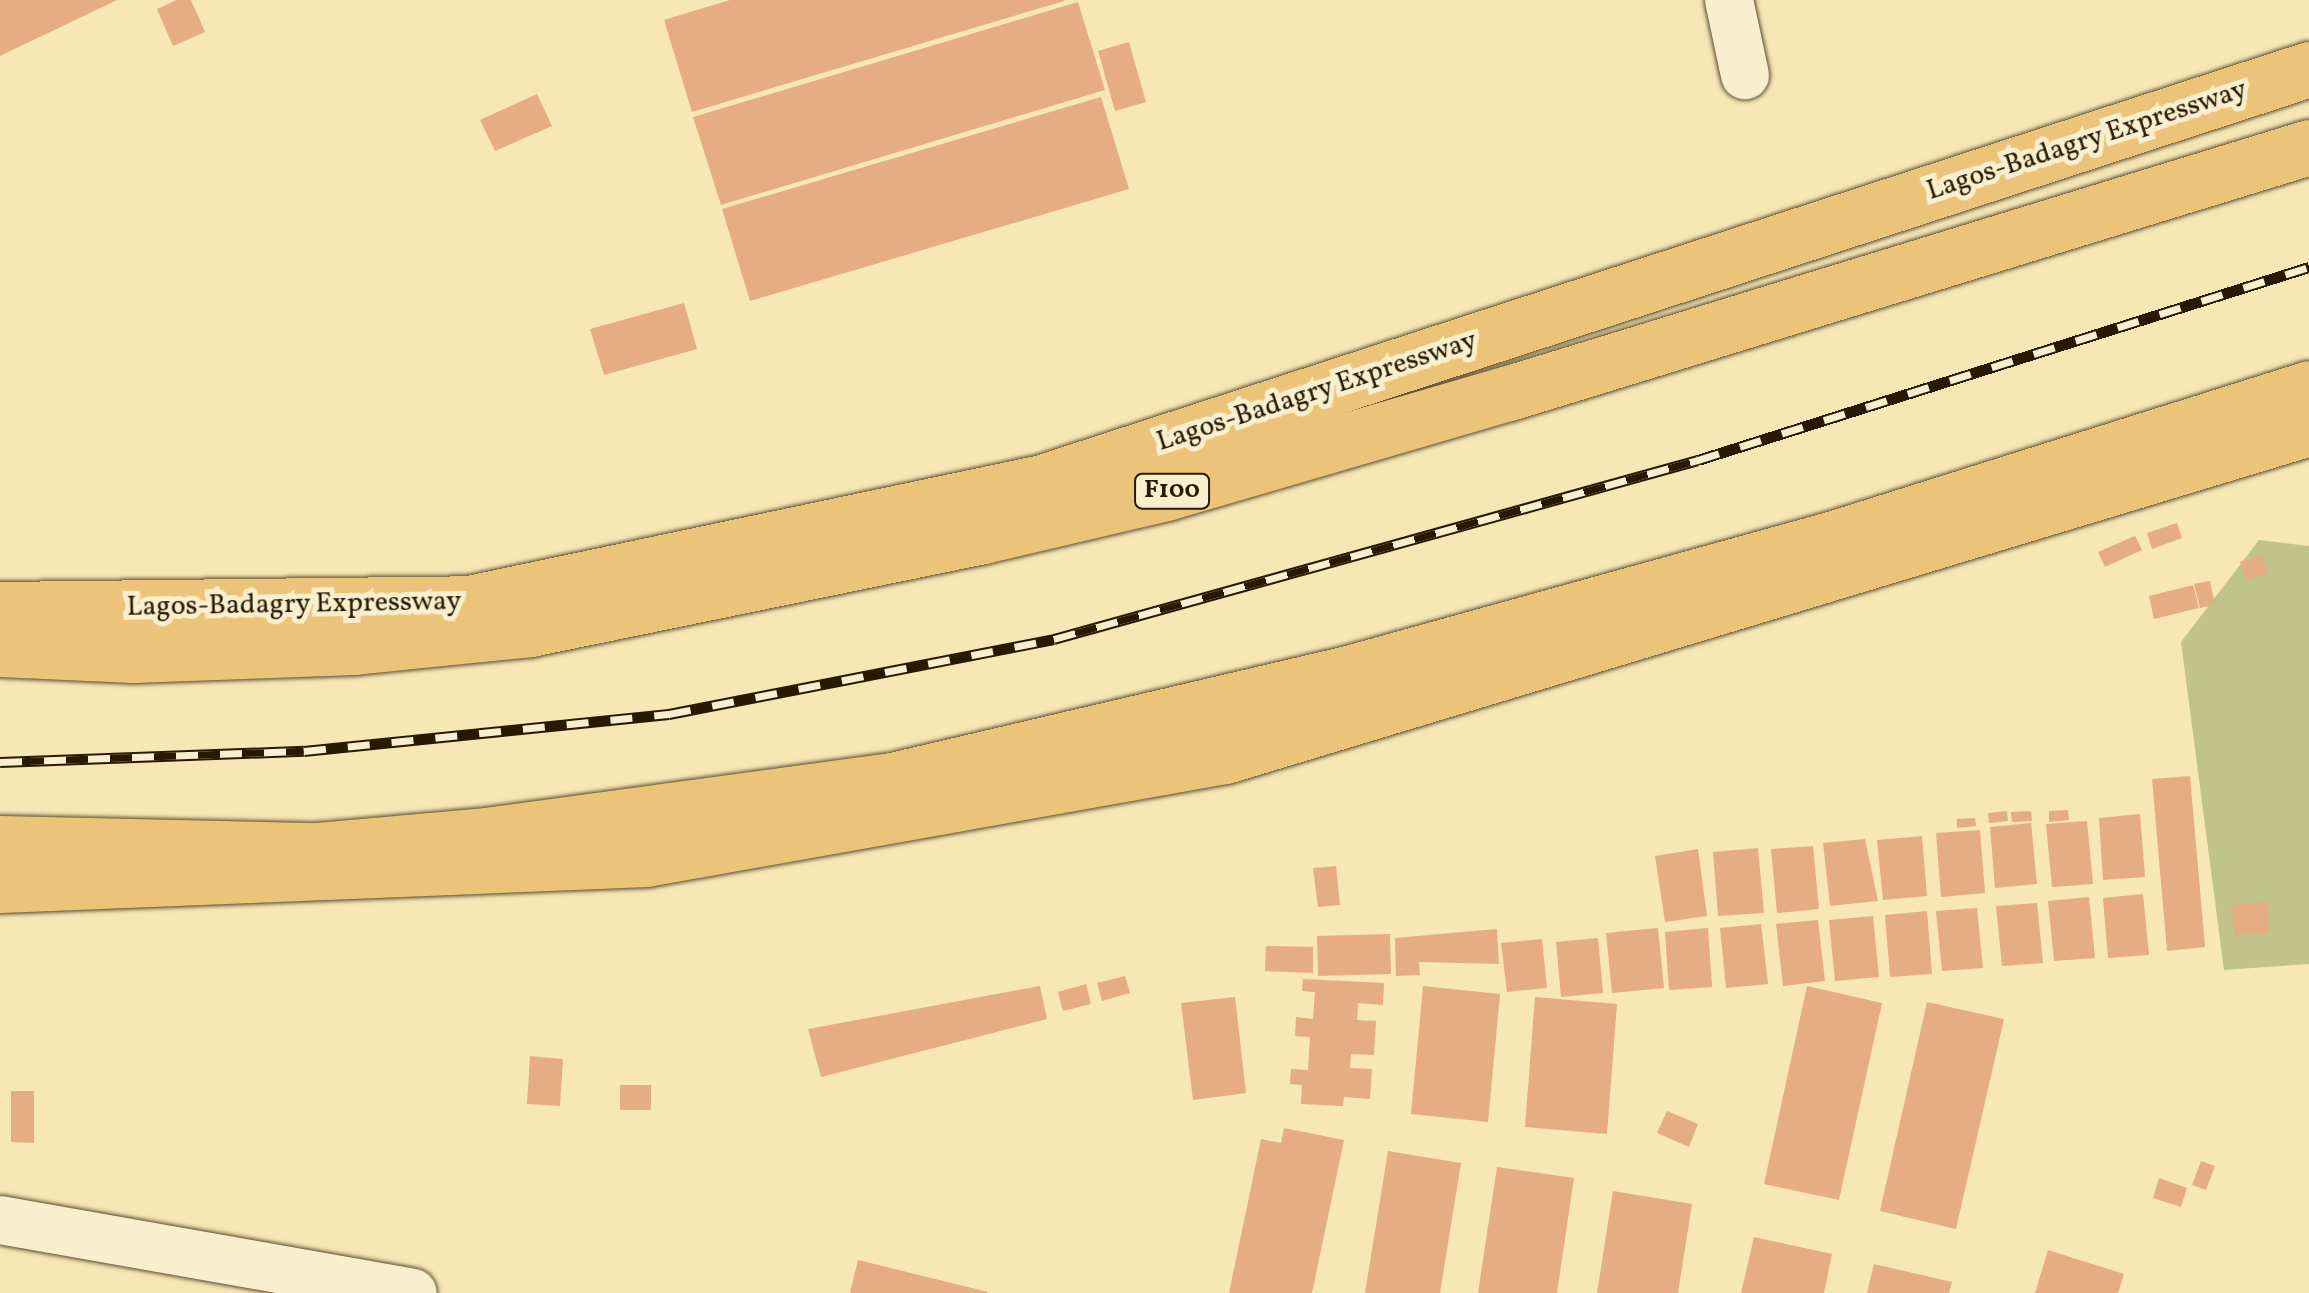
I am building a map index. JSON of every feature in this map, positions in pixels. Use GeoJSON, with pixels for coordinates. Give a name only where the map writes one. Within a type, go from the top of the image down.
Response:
{"type":"FeatureCollection","features":[{"type":"Feature","properties":{"kind":"main road","name":"Lagos-Badagry Expressway"},"geometry":{"type":"LineString","coordinates":[[0,608],[469,604],[1042,482],[2309,70]]}},
{"type":"Feature","properties":{"kind":"main road","name":"Lagos-Badagry Expressway"},"geometry":{"type":"LineString","coordinates":[[0,649],[152,654],[354,647],[510,631],[983,536],[1166,493],[1509,393],[2309,147]]}},
{"type":"Feature","properties":{"kind":"main road"},"geometry":{"type":"LineString","coordinates":[[0,843],[318,850],[486,835],[888,781],[1348,673],[1834,538],[2309,388]]}},
{"type":"Feature","properties":{"kind":"main road"},"geometry":{"type":"LineString","coordinates":[[0,885],[646,859],[1226,756],[2309,428]]}},
{"type":"Feature","properties":{"kind":"lane"},"geometry":{"type":"LineString","coordinates":[[1729,0],[1745,76]]}},
{"type":"Feature","properties":{"kind":"lane"},"geometry":{"type":"LineString","coordinates":[[0,1220],[413,1293]]}},
{"type":"Feature","properties":{"kind":"green space"},"geometry":{"type":"Polygon","coordinates":[[[2259,540],[2309,546],[2309,964],[2224,970],[2181,642],[2259,540]]]}},
{"type":"Feature","properties":{"kind":"building"},"geometry":{"type":"Polygon","coordinates":[[[0,0],[117,0],[0,56],[0,0]]]}},
{"type":"Feature","properties":{"kind":"building"},"geometry":{"type":"Polygon","coordinates":[[[177,0],[191,0],[205,32],[173,46],[157,9],[177,0]]]}},
{"type":"Feature","properties":{"kind":"building"},"geometry":{"type":"Polygon","coordinates":[[[730,0],[1064,1],[692,112],[664,20],[730,0]]]}},
{"type":"Feature","properties":{"kind":"building"},"geometry":{"type":"Polygon","coordinates":[[[1078,2],[1105,90],[721,205],[693,117],[1078,2]]]}},
{"type":"Feature","properties":{"kind":"building"},"geometry":{"type":"Polygon","coordinates":[[[1129,42],[1146,102],[1115,111],[1098,51],[1129,42]]]}},
{"type":"Feature","properties":{"kind":"building"},"geometry":{"type":"Polygon","coordinates":[[[537,94],[552,126],[495,151],[480,120],[537,94]]]}},
{"type":"Feature","properties":{"kind":"building"},"geometry":{"type":"Polygon","coordinates":[[[1101,97],[1129,189],[750,301],[722,209],[1101,97]]]}},
{"type":"Feature","properties":{"kind":"building"},"geometry":{"type":"Polygon","coordinates":[[[684,303],[697,349],[604,375],[590,329],[684,303]]]}},
{"type":"Feature","properties":{"kind":"building"},"geometry":{"type":"Polygon","coordinates":[[[2177,523],[2182,538],[2152,549],[2147,533],[2177,523]]]}},
{"type":"Feature","properties":{"kind":"building"},"geometry":{"type":"Polygon","coordinates":[[[2135,536],[2142,550],[2105,567],[2098,552],[2135,536]]]}},
{"type":"Feature","properties":{"kind":"building"},"geometry":{"type":"Polygon","coordinates":[[[2262,554],[2268,573],[2246,580],[2240,562],[2262,554]]]}},
{"type":"Feature","properties":{"kind":"building"},"geometry":{"type":"Polygon","coordinates":[[[2210,581],[2215,605],[2200,608],[2194,584],[2210,581]]]}},
{"type":"Feature","properties":{"kind":"building"},"geometry":{"type":"Polygon","coordinates":[[[2193,585],[2199,608],[2154,619],[2149,596],[2193,585]]]}},
{"type":"Feature","properties":{"kind":"building"},"geometry":{"type":"Polygon","coordinates":[[[2190,776],[2205,947],[2167,951],[2152,779],[2190,776]]]}},
{"type":"Feature","properties":{"kind":"building"},"geometry":{"type":"Polygon","coordinates":[[[2068,810],[2069,820],[2049,822],[2049,811],[2068,810]]]}},
{"type":"Feature","properties":{"kind":"building"},"geometry":{"type":"Polygon","coordinates":[[[2007,811],[2008,821],[1989,823],[1988,813],[2007,811]]]}},
{"type":"Feature","properties":{"kind":"building"},"geometry":{"type":"Polygon","coordinates":[[[2031,811],[2032,821],[2012,822],[2011,812],[2031,811]]]}},
{"type":"Feature","properties":{"kind":"building"},"geometry":{"type":"Polygon","coordinates":[[[2140,814],[2145,877],[2103,880],[2099,818],[2140,814]]]}},
{"type":"Feature","properties":{"kind":"building"},"geometry":{"type":"Polygon","coordinates":[[[1975,818],[1976,826],[1957,828],[1957,819],[1975,818]]]}},
{"type":"Feature","properties":{"kind":"building"},"geometry":{"type":"Polygon","coordinates":[[[2087,821],[2093,884],[2052,887],[2046,824],[2087,821]]]}},
{"type":"Feature","properties":{"kind":"building"},"geometry":{"type":"Polygon","coordinates":[[[2031,823],[2037,884],[1995,888],[1990,827],[2031,823]]]}},
{"type":"Feature","properties":{"kind":"building"},"geometry":{"type":"Polygon","coordinates":[[[1980,830],[1985,893],[1941,897],[1936,833],[1980,830]]]}},
{"type":"Feature","properties":{"kind":"building"},"geometry":{"type":"Polygon","coordinates":[[[1922,836],[1927,896],[1883,900],[1877,840],[1922,836]]]}},
{"type":"Feature","properties":{"kind":"building"},"geometry":{"type":"Polygon","coordinates":[[[1865,839],[1878,901],[1830,906],[1823,843],[1865,839]]]}},
{"type":"Feature","properties":{"kind":"building"},"geometry":{"type":"Polygon","coordinates":[[[1813,846],[1819,909],[1777,913],[1771,849],[1813,846]]]}},
{"type":"Feature","properties":{"kind":"building"},"geometry":{"type":"Polygon","coordinates":[[[1758,848],[1764,913],[1718,916],[1713,852],[1758,848]]]}},
{"type":"Feature","properties":{"kind":"building"},"geometry":{"type":"Polygon","coordinates":[[[1698,849],[1707,916],[1665,922],[1655,856],[1698,849]]]}},
{"type":"Feature","properties":{"kind":"building"},"geometry":{"type":"Polygon","coordinates":[[[1336,866],[1340,905],[1318,907],[1313,868],[1336,866]]]}},
{"type":"Feature","properties":{"kind":"building"},"geometry":{"type":"Polygon","coordinates":[[[2143,894],[2149,955],[2108,958],[2103,898],[2143,894]]]}},
{"type":"Feature","properties":{"kind":"building"},"geometry":{"type":"Polygon","coordinates":[[[2089,897],[2095,958],[2054,961],[2048,901],[2089,897]]]}},
{"type":"Feature","properties":{"kind":"building"},"geometry":{"type":"Polygon","coordinates":[[[2267,902],[2269,933],[2234,935],[2232,905],[2267,902]]]}},
{"type":"Feature","properties":{"kind":"building"},"geometry":{"type":"Polygon","coordinates":[[[2037,903],[2043,963],[2002,966],[1996,906],[2037,903]]]}},
{"type":"Feature","properties":{"kind":"building"},"geometry":{"type":"Polygon","coordinates":[[[1977,908],[1983,968],[1942,971],[1936,911],[1977,908]]]}},
{"type":"Feature","properties":{"kind":"building"},"geometry":{"type":"Polygon","coordinates":[[[1927,911],[1932,974],[1890,977],[1885,915],[1927,911]]]}},
{"type":"Feature","properties":{"kind":"building"},"geometry":{"type":"Polygon","coordinates":[[[1873,916],[1879,977],[1835,981],[1829,920],[1873,916]]]}},
{"type":"Feature","properties":{"kind":"building"},"geometry":{"type":"Polygon","coordinates":[[[1818,920],[1825,981],[1783,986],[1776,924],[1818,920]]]}},
{"type":"Feature","properties":{"kind":"building"},"geometry":{"type":"Polygon","coordinates":[[[1761,924],[1768,984],[1726,988],[1720,928],[1761,924]]]}},
{"type":"Feature","properties":{"kind":"building"},"geometry":{"type":"Polygon","coordinates":[[[1658,928],[1664,988],[1612,993],[1606,933],[1658,928]]]}},
{"type":"Feature","properties":{"kind":"building"},"geometry":{"type":"Polygon","coordinates":[[[1708,928],[1712,987],[1669,990],[1665,932],[1708,928]]]}},
{"type":"Feature","properties":{"kind":"building"},"geometry":{"type":"Polygon","coordinates":[[[1497,929],[1499,964],[1419,962],[1420,975],[1396,976],[1395,938],[1497,929]]]}},
{"type":"Feature","properties":{"kind":"building"},"geometry":{"type":"Polygon","coordinates":[[[1390,934],[1391,974],[1318,976],[1317,936],[1390,934]]]}},
{"type":"Feature","properties":{"kind":"building"},"geometry":{"type":"Polygon","coordinates":[[[1598,938],[1603,993],[1561,997],[1556,942],[1598,938]]]}},
{"type":"Feature","properties":{"kind":"building"},"geometry":{"type":"Polygon","coordinates":[[[1542,939],[1547,988],[1507,992],[1501,943],[1542,939]]]}},
{"type":"Feature","properties":{"kind":"building"},"geometry":{"type":"Polygon","coordinates":[[[1266,946],[1313,947],[1313,973],[1265,971],[1266,946]]]}},
{"type":"Feature","properties":{"kind":"building"},"geometry":{"type":"Polygon","coordinates":[[[1125,976],[1130,993],[1102,1001],[1097,983],[1125,976]]]}},
{"type":"Feature","properties":{"kind":"building"},"geometry":{"type":"Polygon","coordinates":[[[1303,979],[1384,983],[1383,1005],[1358,1003],[1357,1020],[1376,1021],[1374,1055],[1351,1054],[1350,1068],[1372,1069],[1370,1099],[1344,1097],[1343,1106],[1301,1104],[1302,1085],[1290,1084],[1291,1069],[1308,1070],[1310,1037],[1295,1036],[1296,1017],[1313,1019],[1315,992],[1302,991],[1303,979]]]}},
{"type":"Feature","properties":{"kind":"building"},"geometry":{"type":"Polygon","coordinates":[[[1086,984],[1091,1004],[1063,1011],[1058,992],[1086,984]]]}},
{"type":"Feature","properties":{"kind":"building"},"geometry":{"type":"Polygon","coordinates":[[[1040,986],[1047,1019],[821,1077],[808,1029],[1040,986]]]}},
{"type":"Feature","properties":{"kind":"building"},"geometry":{"type":"Polygon","coordinates":[[[1423,986],[1500,994],[1488,1122],[1411,1114],[1423,986]]]}},
{"type":"Feature","properties":{"kind":"building"},"geometry":{"type":"Polygon","coordinates":[[[1807,986],[1882,1003],[1839,1200],[1764,1184],[1807,986]]]}},
{"type":"Feature","properties":{"kind":"building"},"geometry":{"type":"Polygon","coordinates":[[[1235,997],[1246,1093],[1193,1100],[1181,1003],[1235,997]]]}},
{"type":"Feature","properties":{"kind":"building"},"geometry":{"type":"Polygon","coordinates":[[[1535,997],[1617,1004],[1607,1134],[1525,1127],[1535,997]]]}},
{"type":"Feature","properties":{"kind":"building"},"geometry":{"type":"Polygon","coordinates":[[[1927,1002],[2004,1019],[1956,1229],[1880,1211],[1927,1002]]]}},
{"type":"Feature","properties":{"kind":"building"},"geometry":{"type":"Polygon","coordinates":[[[530,1056],[563,1059],[560,1106],[527,1104],[530,1056]]]}},
{"type":"Feature","properties":{"kind":"building"},"geometry":{"type":"Polygon","coordinates":[[[620,1085],[651,1085],[651,1110],[620,1110],[620,1085]]]}},
{"type":"Feature","properties":{"kind":"building"},"geometry":{"type":"Polygon","coordinates":[[[11,1091],[34,1091],[34,1143],[11,1142],[11,1091]]]}},
{"type":"Feature","properties":{"kind":"building"},"geometry":{"type":"Polygon","coordinates":[[[1667,1111],[1698,1124],[1689,1147],[1657,1133],[1667,1111]]]}},
{"type":"Feature","properties":{"kind":"building"},"geometry":{"type":"Polygon","coordinates":[[[1284,1128],[1344,1140],[1312,1293],[1229,1293],[1261,1139],[1281,1143],[1284,1128]]]}},
{"type":"Feature","properties":{"kind":"building"},"geometry":{"type":"Polygon","coordinates":[[[1388,1151],[1461,1163],[1440,1293],[1365,1293],[1388,1151]]]}},
{"type":"Feature","properties":{"kind":"building"},"geometry":{"type":"Polygon","coordinates":[[[2201,1161],[2215,1166],[2206,1190],[2192,1185],[2201,1161]]]}},
{"type":"Feature","properties":{"kind":"building"},"geometry":{"type":"Polygon","coordinates":[[[1497,1167],[1574,1178],[1557,1293],[1478,1293],[1497,1167]]]}},
{"type":"Feature","properties":{"kind":"building"},"geometry":{"type":"Polygon","coordinates":[[[2159,1178],[2187,1188],[2181,1207],[2153,1198],[2159,1178]]]}},
{"type":"Feature","properties":{"kind":"building"},"geometry":{"type":"Polygon","coordinates":[[[1613,1191],[1692,1204],[1678,1293],[1597,1293],[1613,1191]]]}},
{"type":"Feature","properties":{"kind":"building"},"geometry":{"type":"Polygon","coordinates":[[[1754,1237],[1832,1254],[1824,1293],[1741,1293],[1754,1237]]]}},
{"type":"Feature","properties":{"kind":"building"},"geometry":{"type":"Polygon","coordinates":[[[2048,1250],[2124,1274],[2118,1293],[2035,1293],[2048,1250]]]}},
{"type":"Feature","properties":{"kind":"building"},"geometry":{"type":"Polygon","coordinates":[[[858,1260],[988,1292],[850,1293],[858,1260]]]}},
{"type":"Feature","properties":{"kind":"building"},"geometry":{"type":"Polygon","coordinates":[[[1874,1264],[1952,1282],[1949,1293],[1867,1293],[1874,1264]]]}},
{"type":"Feature","properties":{"kind":"railway"},"geometry":{"type":"LineString","coordinates":[[0,762],[304,751],[669,714],[1054,639],[1698,460],[2309,267]]}}]}
